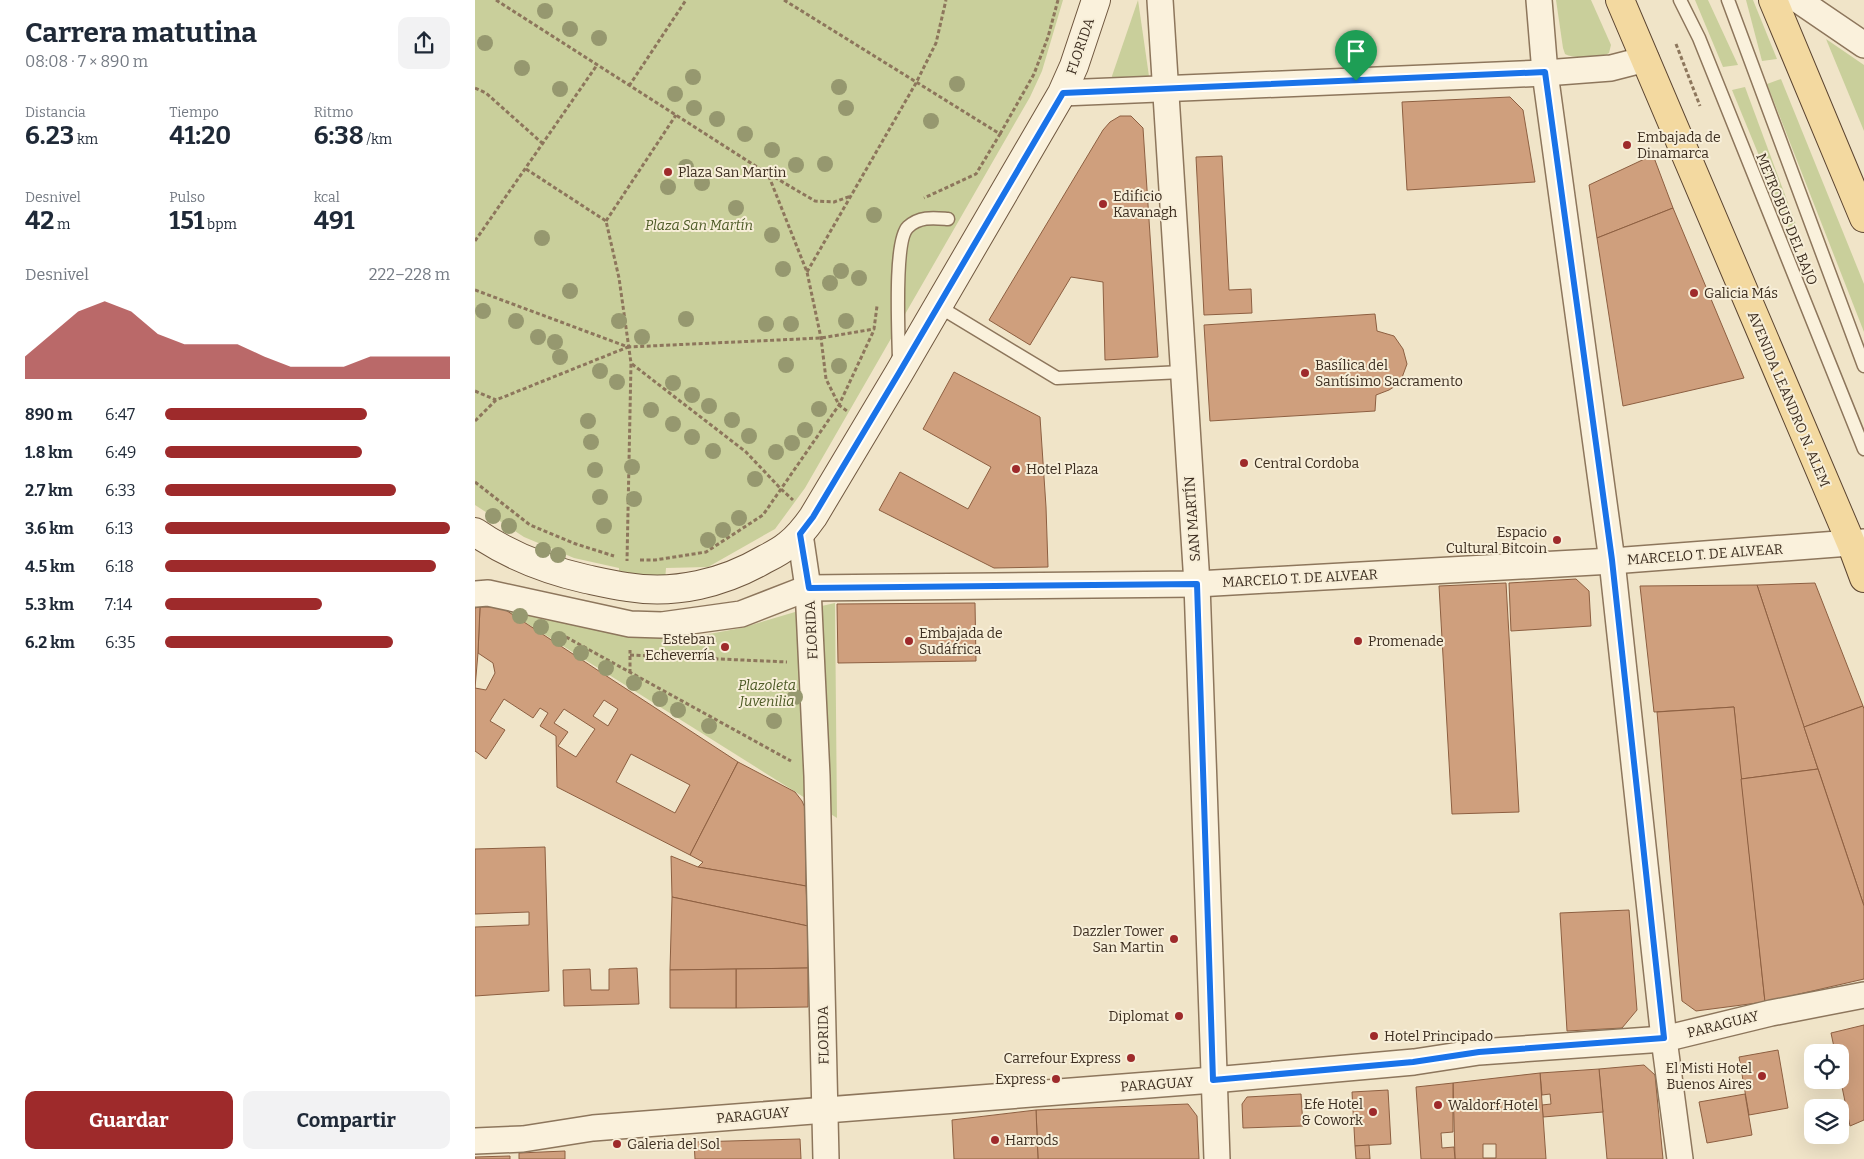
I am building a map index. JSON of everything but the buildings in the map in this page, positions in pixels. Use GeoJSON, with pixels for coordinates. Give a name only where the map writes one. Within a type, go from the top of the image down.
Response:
{"type":"FeatureCollection","features":[{"type":"Feature","properties":{"kind":"main road","name":"FLORIDA"},"geometry":{"type":"LineString","coordinates":[[800,534],[813,517],[899,373],[1063,93],[1096,0]]}},
{"type":"Feature","properties":{"kind":"main road","name":"AVENIDA LEANDRO N. ALEM"},"geometry":{"type":"LineString","coordinates":[[1620,0],[1857,543],[1864,578]]}},
{"type":"Feature","properties":{"kind":"main road"},"geometry":{"type":"LineString","coordinates":[[1773,0],[1864,218]]}},
{"type":"Feature","properties":{"kind":"main road"},"geometry":{"type":"LineString","coordinates":[[475,532],[507,551],[562,573],[629,588],[653,589],[673,589],[713,582],[742,572],[787,546],[800,534]]}},
{"type":"Feature","properties":{"kind":"street","name":"SAN MARTÍN"},"geometry":{"type":"LineString","coordinates":[[1160,0],[1167,89],[1182,372],[1197,584],[1217,1159]]}},
{"type":"Feature","properties":{"kind":"street"},"geometry":{"type":"LineString","coordinates":[[1539,0],[1545,72],[1612,560],[1664,1038],[1680,1159]]}},
{"type":"Feature","properties":{"kind":"street"},"geometry":{"type":"LineString","coordinates":[[1797,0],[1864,45]]}},
{"type":"Feature","properties":{"kind":"street"},"geometry":{"type":"LineString","coordinates":[[1063,93],[1545,72],[1611,68],[1646,59]]}},
{"type":"Feature","properties":{"kind":"street","name":"FLORIDA"},"geometry":{"type":"LineString","coordinates":[[800,534],[809,588],[817,776],[826,1159]]}},
{"type":"Feature","properties":{"kind":"street","name":"MARCELO T. DE ALVEAR"},"geometry":{"type":"LineString","coordinates":[[475,594],[487,593],[630,624],[662,625],[741,614],[809,588],[1197,584],[1612,560],[1857,543]]}},
{"type":"Feature","properties":{"kind":"street","name":"PARAGUAY"},"geometry":{"type":"LineString","coordinates":[[475,1141],[523,1139],[593,1128],[1213,1080],[1413,1062],[1479,1052],[1664,1038],[1771,1013],[1864,995]]}},
{"type":"Feature","properties":{"kind":"lane","name":"METROBUS DEL BAJO"},"geometry":{"type":"LineString","coordinates":[[1680,0],[1699,38],[1864,449]]}},
{"type":"Feature","properties":{"kind":"lane","name":"METROBUS DEL BAJO"},"geometry":{"type":"LineString","coordinates":[[1728,0],[1864,366]]}},
{"type":"Feature","properties":{"kind":"lane"},"geometry":{"type":"LineString","coordinates":[[899,373],[898,294],[901,243],[908,227],[921,220],[928,217],[948,219]]}},
{"type":"Feature","properties":{"kind":"lane"},"geometry":{"type":"LineString","coordinates":[[938,306],[1057,378],[1182,372]]}},
{"type":"Feature","properties":{"kind":"path"},"geometry":{"type":"LineString","coordinates":[[496,0],[768,174],[815,201],[834,202],[851,196]]}},
{"type":"Feature","properties":{"kind":"path"},"geometry":{"type":"LineString","coordinates":[[629,86],[686,0]]}},
{"type":"Feature","properties":{"kind":"path"},"geometry":{"type":"LineString","coordinates":[[784,0],[987,126]]}},
{"type":"Feature","properties":{"kind":"path"},"geometry":{"type":"LineString","coordinates":[[807,272],[916,83],[936,43],[946,0]]}},
{"type":"Feature","properties":{"kind":"path"},"geometry":{"type":"LineString","coordinates":[[1000,134],[1034,74],[1048,37],[1058,0]]}},
{"type":"Feature","properties":{"kind":"path"},"geometry":{"type":"LineString","coordinates":[[1676,44],[1700,106]]}},
{"type":"Feature","properties":{"kind":"path"},"geometry":{"type":"LineString","coordinates":[[475,241],[597,65]]}},
{"type":"Feature","properties":{"kind":"path"},"geometry":{"type":"LineString","coordinates":[[475,88],[486,93],[543,143]]}},
{"type":"Feature","properties":{"kind":"path"},"geometry":{"type":"LineString","coordinates":[[606,221],[676,115]]}},
{"type":"Feature","properties":{"kind":"path"},"geometry":{"type":"LineString","coordinates":[[526,170],[606,221],[619,278],[631,363],[627,560]]}},
{"type":"Feature","properties":{"kind":"path"},"geometry":{"type":"LineString","coordinates":[[768,174],[807,272],[821,338],[826,379],[839,405],[849,413]]}},
{"type":"Feature","properties":{"kind":"path"},"geometry":{"type":"LineString","coordinates":[[475,290],[628,347]]}},
{"type":"Feature","properties":{"kind":"path"},"geometry":{"type":"LineString","coordinates":[[475,482],[530,525],[576,544],[627,560],[655,560],[706,552],[763,515],[839,405],[875,329]]}},
{"type":"Feature","properties":{"kind":"path"},"geometry":{"type":"LineString","coordinates":[[475,421],[496,400],[628,347],[821,338]]}},
{"type":"Feature","properties":{"kind":"path"},"geometry":{"type":"LineString","coordinates":[[631,363],[746,452],[781,489]]}},
{"type":"Feature","properties":{"kind":"path"},"geometry":{"type":"LineString","coordinates":[[475,391],[496,400]]}},
{"type":"Feature","properties":{"kind":"path"},"geometry":{"type":"LineString","coordinates":[[565,637],[817,776]]}},
{"type":"Feature","properties":{"kind":"path"},"geometry":{"type":"LineString","coordinates":[[630,655],[812,664]]}},
{"type":"Feature","properties":{"kind":"green space","name":"Plaza San Martín"},"geometry":{"type":"Polygon","coordinates":[[[475,0],[1063,0],[1042,71],[1030,97],[805,488],[775,529],[708,567],[666,568],[665,581],[619,581],[619,568],[574,558],[524,537],[475,505],[475,0]]]}},
{"type":"Feature","properties":{"kind":"green space"},"geometry":{"type":"Polygon","coordinates":[[[1138,0],[1150,83],[1113,82],[1112,76],[1138,0]]]}},
{"type":"Feature","properties":{"kind":"green space"},"geometry":{"type":"Polygon","coordinates":[[[1556,0],[1591,0],[1611,45],[1609,53],[1587,57],[1574,57],[1565,54],[1556,0]]]}},
{"type":"Feature","properties":{"kind":"green space"},"geometry":{"type":"Polygon","coordinates":[[[1695,0],[1708,0],[1738,65],[1723,67],[1695,0]]]}},
{"type":"Feature","properties":{"kind":"green space"},"geometry":{"type":"Polygon","coordinates":[[[1746,0],[1753,0],[1777,59],[1762,61],[1746,0]]]}},
{"type":"Feature","properties":{"kind":"green space"},"geometry":{"type":"Polygon","coordinates":[[[1826,39],[1864,65],[1864,131],[1826,39]]]}},
{"type":"Feature","properties":{"kind":"green space"},"geometry":{"type":"Polygon","coordinates":[[[1781,79],[1864,284],[1864,332],[1767,84],[1781,79]]]}},
{"type":"Feature","properties":{"kind":"green space"},"geometry":{"type":"Polygon","coordinates":[[[1745,87],[1798,230],[1790,231],[1732,90],[1745,87]]]}},
{"type":"Feature","properties":{"kind":"green space","name":"Plazoleta Juvenilia"},"geometry":{"type":"Polygon","coordinates":[[[835,603],[837,818],[501,607],[546,618],[683,639],[741,628],[795,612],[835,603]]]}},
{"type":"Feature","properties":{"kind":"place","name":"Embajada de Dinamarca"},"geometry":{"type":"Point","coordinates":[1627,145]}},
{"type":"Feature","properties":{"kind":"place","name":"Plaza San Martin"},"geometry":{"type":"Point","coordinates":[668,172]}},
{"type":"Feature","properties":{"kind":"place","name":"Edificio Kavanagh"},"geometry":{"type":"Point","coordinates":[1103,204]}},
{"type":"Feature","properties":{"kind":"place","name":"Galicia Más"},"geometry":{"type":"Point","coordinates":[1694,293]}},
{"type":"Feature","properties":{"kind":"place","name":"Basílica del Santísimo Sacramento"},"geometry":{"type":"Point","coordinates":[1305,373]}},
{"type":"Feature","properties":{"kind":"place","name":"Central Cordoba"},"geometry":{"type":"Point","coordinates":[1244,463]}},
{"type":"Feature","properties":{"kind":"place","name":"Hotel Plaza"},"geometry":{"type":"Point","coordinates":[1016,469]}},
{"type":"Feature","properties":{"kind":"place","name":"Espacio Cultural Bitcoin"},"geometry":{"type":"Point","coordinates":[1557,540]}},
{"type":"Feature","properties":{"kind":"place","name":"Embajada de Sudáfrica"},"geometry":{"type":"Point","coordinates":[909,641]}},
{"type":"Feature","properties":{"kind":"place","name":"Promenade"},"geometry":{"type":"Point","coordinates":[1358,641]}},
{"type":"Feature","properties":{"kind":"place","name":"Esteban Echeverría"},"geometry":{"type":"Point","coordinates":[725,647]}},
{"type":"Feature","properties":{"kind":"place","name":"Dazzler Tower San Martin"},"geometry":{"type":"Point","coordinates":[1174,939]}},
{"type":"Feature","properties":{"kind":"place","name":"Diplomat"},"geometry":{"type":"Point","coordinates":[1179,1016]}},
{"type":"Feature","properties":{"kind":"place","name":"Hotel Principado"},"geometry":{"type":"Point","coordinates":[1374,1036]}},
{"type":"Feature","properties":{"kind":"place","name":"Carrefour Express"},"geometry":{"type":"Point","coordinates":[1131,1058]}},
{"type":"Feature","properties":{"kind":"place","name":"El Misti Hotel Buenos Aires"},"geometry":{"type":"Point","coordinates":[1762,1076]}},
{"type":"Feature","properties":{"kind":"place","name":"Express"},"geometry":{"type":"Point","coordinates":[1056,1079]}},
{"type":"Feature","properties":{"kind":"place","name":"Waldorf Hotel"},"geometry":{"type":"Point","coordinates":[1438,1105]}},
{"type":"Feature","properties":{"kind":"place","name":"Efe Hotel & Cowork"},"geometry":{"type":"Point","coordinates":[1373,1112]}},
{"type":"Feature","properties":{"kind":"place","name":"Harrods"},"geometry":{"type":"Point","coordinates":[995,1140]}},
{"type":"Feature","properties":{"kind":"place","name":"Galeria del Sol"},"geometry":{"type":"Point","coordinates":[617,1144]}},
{"type":"Feature","properties":{"kind":"route"},"geometry":{"type":"LineString","coordinates":[[1545,72],[1612,560],[1664,1038],[1479,1052],[1413,1062],[1213,1080],[1197,584],[809,588],[800,534],[813,517],[899,373],[1063,93],[1356,81],[1545,72]]}}]}
